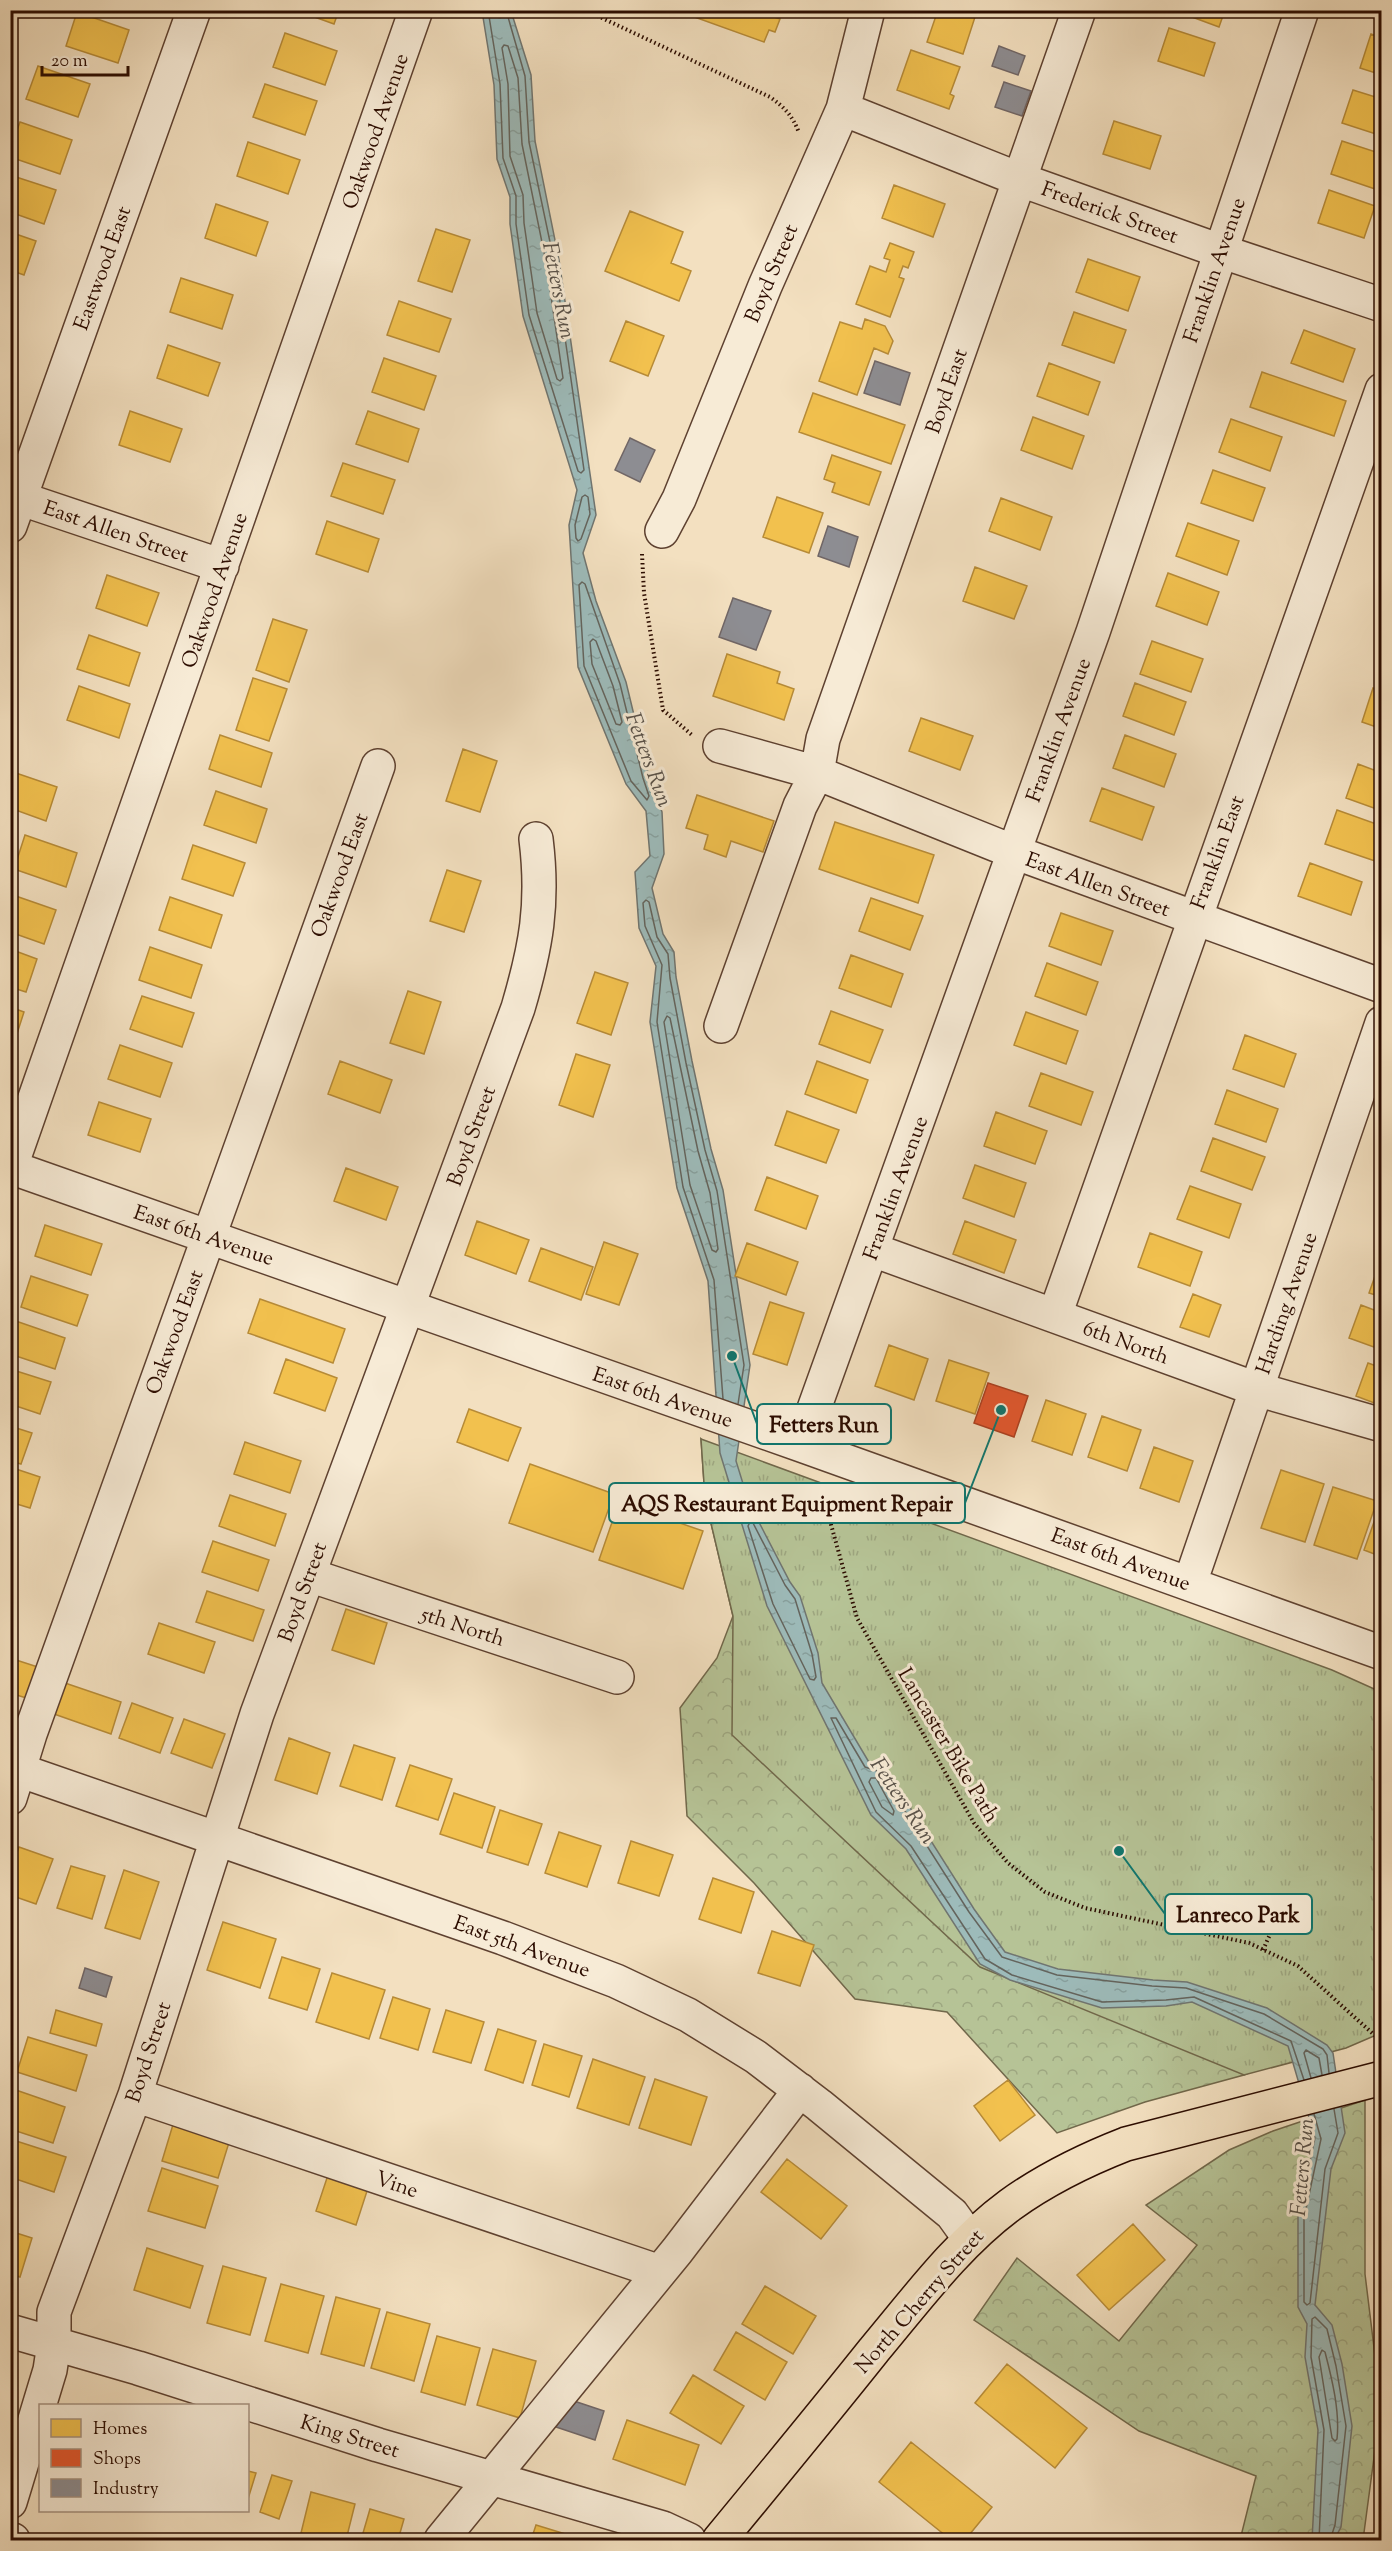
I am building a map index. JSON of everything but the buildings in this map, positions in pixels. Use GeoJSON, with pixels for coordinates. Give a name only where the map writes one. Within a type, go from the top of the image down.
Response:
{"type":"FeatureCollection","features":[{"type":"Feature","properties":{"kind":"main road","name":"North Cherry Street"},"geometry":{"type":"LineString","coordinates":[[719,2541],[920,2295],[970,2239],[1010,2205],[1046,2181],[1088,2159],[1163,2133],[1252,2113],[1371,2081]]}},
{"type":"Feature","properties":{"kind":"street","name":"Eastwood East"},"geometry":{"type":"LineString","coordinates":[[14,506],[194,10]]}},
{"type":"Feature","properties":{"kind":"street","name":"Oakwood Avenue"},"geometry":{"type":"LineString","coordinates":[[11,1168],[417,10]]}},
{"type":"Feature","properties":{"kind":"street","name":"Boyd Street"},"geometry":{"type":"LineString","coordinates":[[652,540],[679,499],[765,286],[843,109],[868,10]]}},
{"type":"Feature","properties":{"kind":"street","name":"Boyd East"},"geometry":{"type":"LineString","coordinates":[[721,1026],[796,818],[817,773],[824,739],[1079,10]]}},
{"type":"Feature","properties":{"kind":"street","name":"Franklin Avenue"},"geometry":{"type":"LineString","coordinates":[[787,1441],[873,1250],[1093,632],[1302,10]]}},
{"type":"Feature","properties":{"kind":"street","name":"Frederick Street"},"geometry":{"type":"LineString","coordinates":[[843,109],[1021,180],[1220,251],[1382,305]]}},
{"type":"Feature","properties":{"kind":"street","name":"Franklin East"},"geometry":{"type":"LineString","coordinates":[[1055,1315],[1193,919],[1382,390]]}},
{"type":"Feature","properties":{"kind":"street","name":"East Allen Street"},"geometry":{"type":"LineString","coordinates":[[14,506],[222,566]]}},
{"type":"Feature","properties":{"kind":"street","name":"East Allen Street"},"geometry":{"type":"LineString","coordinates":[[720,746],[817,773],[1014,852],[1382,986]]}},
{"type":"Feature","properties":{"kind":"street","name":"Oakwood East"},"geometry":{"type":"LineString","coordinates":[[13,1778],[378,766]]}},
{"type":"Feature","properties":{"kind":"street","name":"Boyd Street"},"geometry":{"type":"LineString","coordinates":[[54,2344],[54,2312],[135,2095],[257,1714],[518,1008],[530,968],[540,904],[536,839]]}},
{"type":"Feature","properties":{"kind":"street","name":"Harding Avenue"},"geometry":{"type":"LineString","coordinates":[[1190,1583],[1382,1023]]}},
{"type":"Feature","properties":{"kind":"street","name":"East 6th Avenue"},"geometry":{"type":"LineString","coordinates":[[11,1168],[690,1406],[1382,1653]]}},
{"type":"Feature","properties":{"kind":"street","name":"6th North"},"geometry":{"type":"LineString","coordinates":[[873,1250],[1256,1389],[1382,1425]]}},
{"type":"Feature","properties":{"kind":"street","name":"5th North"},"geometry":{"type":"LineString","coordinates":[[309,1575],[617,1677]]}},
{"type":"Feature","properties":{"kind":"street","name":"East 5th Avenue"},"geometry":{"type":"LineString","coordinates":[[13,1778],[217,1838],[503,1938],[616,1981],[688,2015],[756,2057],[800,2090],[952,2214],[970,2239]]}},
{"type":"Feature","properties":{"kind":"street"},"geometry":{"type":"LineString","coordinates":[[441,2541],[489,2478],[660,2272],[800,2090]]}},
{"type":"Feature","properties":{"kind":"street","name":"Vine"},"geometry":{"type":"LineString","coordinates":[[135,2095],[660,2272]]}},
{"type":"Feature","properties":{"kind":"street","name":"King Street"},"geometry":{"type":"LineString","coordinates":[[10,2331],[249,2404]]}},
{"type":"Feature","properties":{"kind":"street"},"geometry":{"type":"LineString","coordinates":[[40,2404],[50,2370],[54,2344]]}},
{"type":"Feature","properties":{"kind":"street","name":"King Street"},"geometry":{"type":"LineString","coordinates":[[249,2404],[663,2529],[689,2541]]}},
{"type":"Feature","properties":{"kind":"street"},"geometry":{"type":"LineString","coordinates":[[10,2502],[39,2406]]}},
{"type":"Feature","properties":{"kind":"path"},"geometry":{"type":"LineString","coordinates":[[585,10],[770,97],[785,108],[795,122],[800,138]]}},
{"type":"Feature","properties":{"kind":"path"},"geometry":{"type":"LineString","coordinates":[[652,540],[644,594],[663,710],[699,740],[712,746],[720,746]]}},
{"type":"Feature","properties":{"kind":"path","name":"Lancaster Bike Path"},"geometry":{"type":"LineString","coordinates":[[816,1476],[857,1618],[974,1823],[1008,1863],[1045,1892],[1085,1908],[1249,1943],[1298,1966],[1382,2042]]}},
{"type":"Feature","properties":{"kind":"path"},"geometry":{"type":"LineString","coordinates":[[1263,1950],[1272,1930]]}},
{"type":"Feature","properties":{"kind":"green space"},"geometry":{"type":"Polygon","coordinates":[[[701,1439],[1263,2067],[1244,2075],[1145,2102],[1057,2133],[947,2012],[855,1999],[754,1883],[687,1816],[680,1708],[717,1658],[733,1616],[705,1498],[701,1439]]]}},
{"type":"Feature","properties":{"kind":"green space"},"geometry":{"type":"Polygon","coordinates":[[[701,1439],[1332,1670],[1381,1692],[1381,2033],[1346,2048],[1244,2075],[980,1967],[732,1735],[733,1616],[705,1498],[701,1439]]]}},
{"type":"Feature","properties":{"kind":"green space"},"geometry":{"type":"Polygon","coordinates":[[[1365,2100],[1365,2274],[1381,2405],[1363,2540],[1240,2540],[1256,2476],[1139,2431],[974,2320],[1017,2258],[1119,2341],[1197,2245],[1146,2205],[1229,2150],[1273,2131],[1365,2100]]]}},
{"type":"Feature","properties":{"kind":"water"},"geometry":{"type":"Polygon","coordinates":[[[482,11],[511,11],[531,75],[535,141],[559,260],[596,515],[583,553],[596,601],[626,682],[649,777],[662,812],[664,854],[652,888],[663,934],[674,952],[676,977],[692,1061],[711,1149],[723,1190],[750,1365],[736,1461],[749,1503],[790,1582],[800,1596],[818,1653],[822,1683],[870,1764],[883,1765],[974,1909],[1005,1952],[1058,1969],[1187,1982],[1267,2008],[1327,2045],[1333,2053],[1345,2133],[1331,2169],[1315,2305],[1332,2325],[1342,2364],[1352,2426],[1341,2527],[1334,2540],[1312,2540],[1318,2430],[1305,2357],[1307,2324],[1298,2307],[1298,2217],[1315,2138],[1288,2046],[1192,2002],[1166,2006],[1102,2008],[1010,1980],[980,1964],[906,1849],[871,1815],[767,1606],[720,1453],[708,1281],[677,1188],[650,1022],[656,966],[639,928],[635,872],[650,856],[646,811],[626,784],[578,667],[569,525],[577,490],[523,316],[510,224],[510,197],[497,159],[494,85],[482,11]]]}},
{"type":"Feature","properties":{"kind":"place","name":"Fetters Run"},"geometry":{"type":"Point","coordinates":[732,1356]}},
{"type":"Feature","properties":{"kind":"place","name":"AQS Restaurant Equipment Repair"},"geometry":{"type":"Point","coordinates":[1001,1410]}},
{"type":"Feature","properties":{"kind":"place","name":"Lanreco Park"},"geometry":{"type":"Point","coordinates":[1119,1851]}}]}
